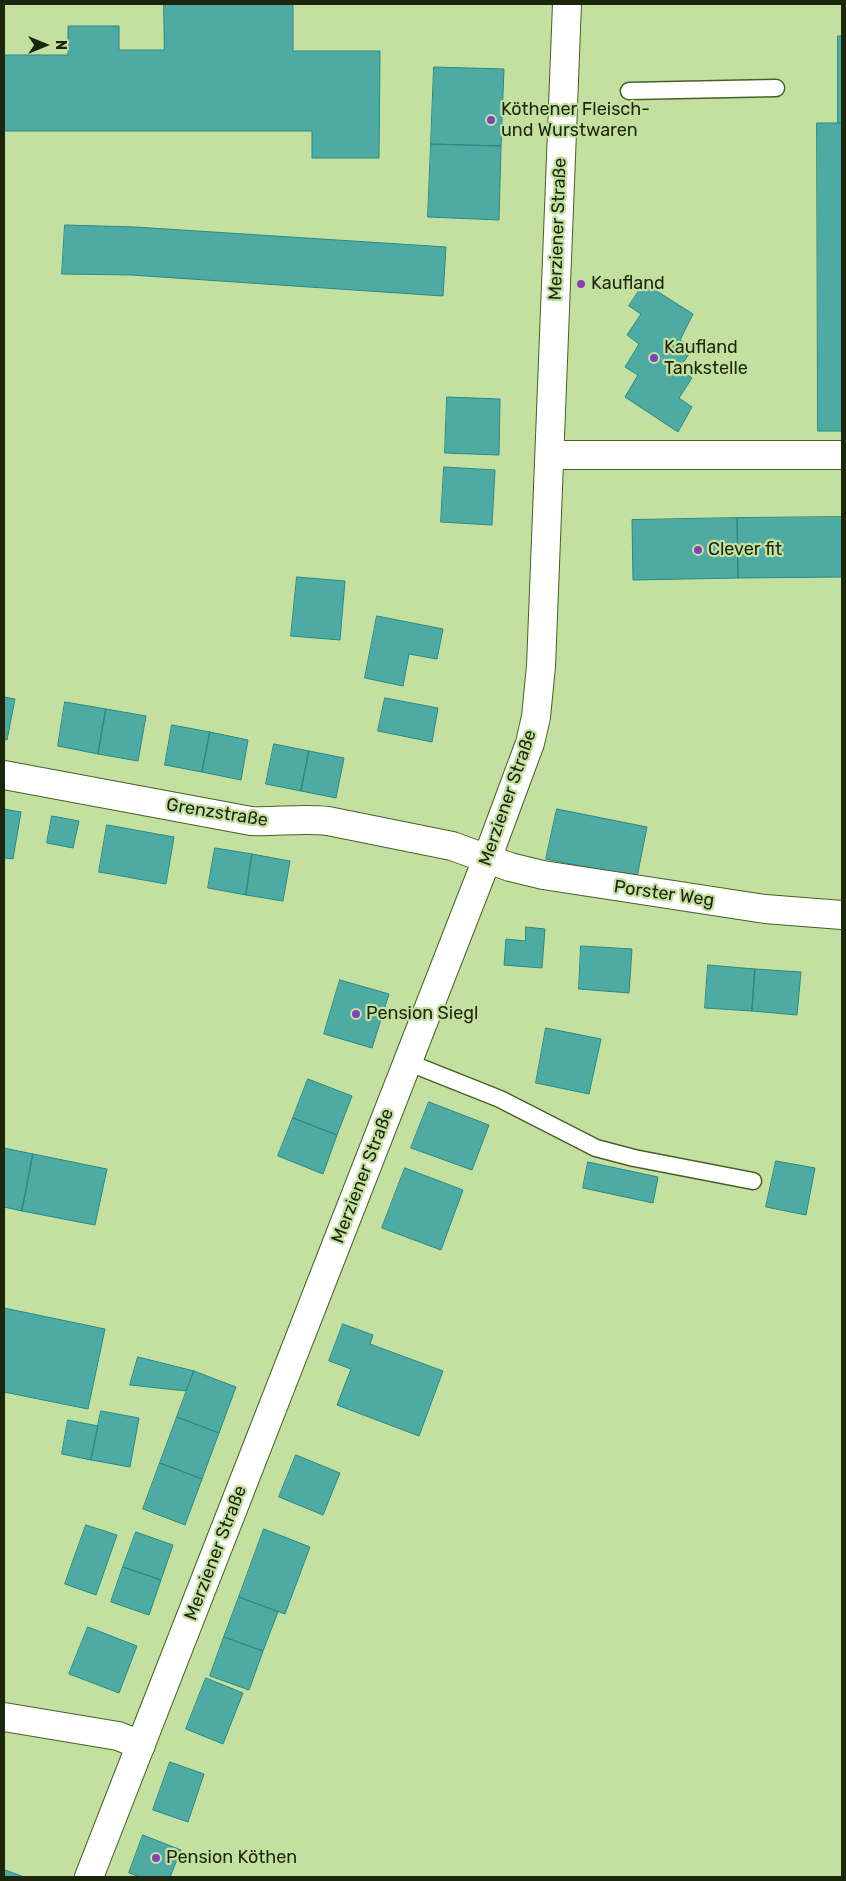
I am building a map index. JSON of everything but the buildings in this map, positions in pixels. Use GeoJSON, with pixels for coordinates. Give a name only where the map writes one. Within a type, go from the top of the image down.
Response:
{"type":"FeatureCollection","features":[{"type":"Feature","properties":{"kind":"main road","name":"Merziener Straße"},"geometry":{"type":"LineString","coordinates":[[89,1877],[487,860],[521,770],[536,717],[541,666],[550,455],[566,4]]}},
{"type":"Feature","properties":{"kind":"main road"},"geometry":{"type":"LineString","coordinates":[[550,455],[842,455]]}},
{"type":"Feature","properties":{"kind":"main road","name":"Grenzstraße"},"geometry":{"type":"LineString","coordinates":[[4,775],[251,821],[273,822],[308,818],[328,821],[426,839],[452,846],[487,860]]}},
{"type":"Feature","properties":{"kind":"main road","name":"Porster Weg"},"geometry":{"type":"LineString","coordinates":[[487,860],[543,875],[624,888],[765,909],[842,916]]}},
{"type":"Feature","properties":{"kind":"main road"},"geometry":{"type":"LineString","coordinates":[[4,1717],[118,1736],[141,1744]]}},
{"type":"Feature","properties":{"kind":"lane"},"geometry":{"type":"LineString","coordinates":[[629,91],[776,88]]}},
{"type":"Feature","properties":{"kind":"lane"},"geometry":{"type":"LineString","coordinates":[[407,1062],[500,1099],[596,1148],[634,1158],[753,1181]]}},
{"type":"Feature","properties":{"kind":"place","name":"Köthener Fleisch- und Wurstwaren"},"geometry":{"type":"Point","coordinates":[491,120]}},
{"type":"Feature","properties":{"kind":"place","name":"Kaufland"},"geometry":{"type":"Point","coordinates":[581,284]}},
{"type":"Feature","properties":{"kind":"place","name":"Kaufland Tankstelle"},"geometry":{"type":"Point","coordinates":[654,358]}},
{"type":"Feature","properties":{"kind":"place","name":"Clever fit"},"geometry":{"type":"Point","coordinates":[698,550]}},
{"type":"Feature","properties":{"kind":"place","name":"Pension Siegl"},"geometry":{"type":"Point","coordinates":[356,1014]}},
{"type":"Feature","properties":{"kind":"place","name":"Pension Köthen"},"geometry":{"type":"Point","coordinates":[156,1858]}}]}
